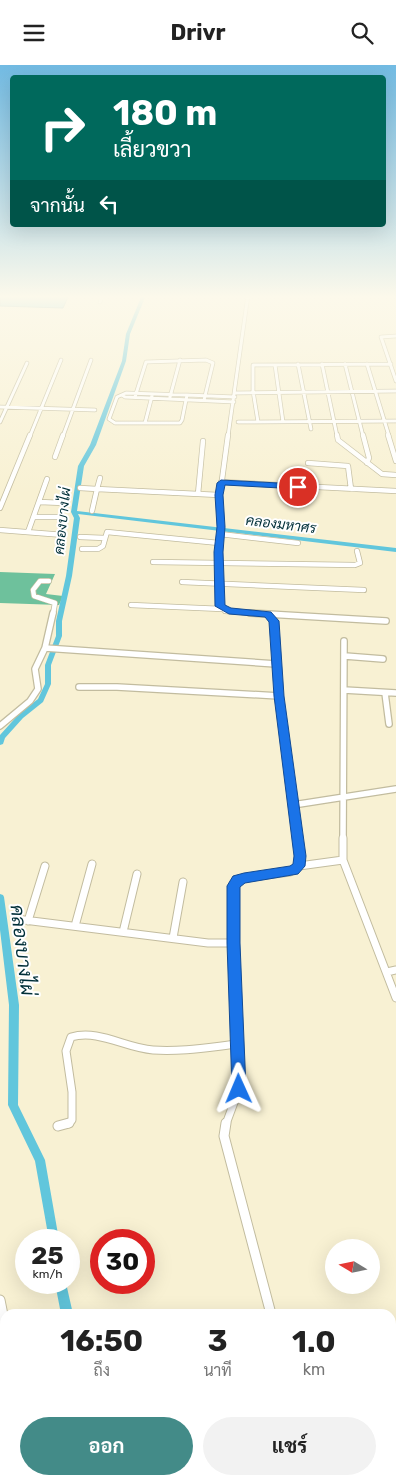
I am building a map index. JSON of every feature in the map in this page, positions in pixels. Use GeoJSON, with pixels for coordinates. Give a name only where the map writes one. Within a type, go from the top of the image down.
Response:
{"type":"FeatureCollection","features":[{"type":"Feature","properties":{"kind":"street"},"geometry":{"type":"LineString","coordinates":[[0,508],[61,361]]}},
{"type":"Feature","properties":{"kind":"street"},"geometry":{"type":"LineString","coordinates":[[55,457],[91,361]]}},
{"type":"Feature","properties":{"kind":"street"},"geometry":{"type":"LineString","coordinates":[[136,395],[146,362],[159,361]]}},
{"type":"Feature","properties":{"kind":"street"},"geometry":{"type":"LineString","coordinates":[[170,397],[180,361]]}},
{"type":"Feature","properties":{"kind":"street"},"geometry":{"type":"LineString","coordinates":[[205,398],[212,361]]}},
{"type":"Feature","properties":{"kind":"street"},"geometry":{"type":"LineString","coordinates":[[222,609],[220,604],[218,563],[220,531],[219,495],[239,361]]}},
{"type":"Feature","properties":{"kind":"street"},"geometry":{"type":"LineString","coordinates":[[0,422],[27,363]]}},
{"type":"Feature","properties":{"kind":"street"},"geometry":{"type":"LineString","coordinates":[[322,364],[338,441],[383,475],[396,476]]}},
{"type":"Feature","properties":{"kind":"street"},"geometry":{"type":"LineString","coordinates":[[345,364],[358,421],[369,458],[367,463]]}},
{"type":"Feature","properties":{"kind":"street"},"geometry":{"type":"LineString","coordinates":[[367,364],[396,461]]}},
{"type":"Feature","properties":{"kind":"street"},"geometry":{"type":"LineString","coordinates":[[258,422],[252,365],[391,364],[396,381]]}},
{"type":"Feature","properties":{"kind":"street"},"geometry":{"type":"LineString","coordinates":[[275,365],[283,422]]}},
{"type":"Feature","properties":{"kind":"street"},"geometry":{"type":"LineString","coordinates":[[298,365],[311,429]]}},
{"type":"Feature","properties":{"kind":"street"},"geometry":{"type":"LineString","coordinates":[[187,398],[180,423],[115,423],[109,420],[117,397],[122,395],[125,397],[136,395],[205,398],[235,396],[254,392],[396,391]]}},
{"type":"Feature","properties":{"kind":"street"},"geometry":{"type":"LineString","coordinates":[[145,423],[152,396]]}},
{"type":"Feature","properties":{"kind":"street"},"geometry":{"type":"LineString","coordinates":[[0,407],[95,410]]}},
{"type":"Feature","properties":{"kind":"street"},"geometry":{"type":"LineString","coordinates":[[238,422],[396,421]]}},
{"type":"Feature","properties":{"kind":"street"},"geometry":{"type":"LineString","coordinates":[[198,494],[203,441]]}},
{"type":"Feature","properties":{"kind":"street"},"geometry":{"type":"LineString","coordinates":[[308,463],[348,466],[351,489]]}},
{"type":"Feature","properties":{"kind":"street"},"geometry":{"type":"LineString","coordinates":[[92,511],[100,478]]}},
{"type":"Feature","properties":{"kind":"street"},"geometry":{"type":"LineString","coordinates":[[28,532],[47,479]]}},
{"type":"Feature","properties":{"kind":"street"},"geometry":{"type":"LineString","coordinates":[[221,483],[396,491]]}},
{"type":"Feature","properties":{"kind":"street"},"geometry":{"type":"LineString","coordinates":[[80,488],[219,495]]}},
{"type":"Feature","properties":{"kind":"street"},"geometry":{"type":"LineString","coordinates":[[39,502],[64,503]]}},
{"type":"Feature","properties":{"kind":"street"},"geometry":{"type":"LineString","coordinates":[[34,517],[59,517]]}},
{"type":"Feature","properties":{"kind":"street"},"geometry":{"type":"LineString","coordinates":[[0,530],[64,535]]}},
{"type":"Feature","properties":{"kind":"street"},"geometry":{"type":"LineString","coordinates":[[220,531],[298,543]]}},
{"type":"Feature","properties":{"kind":"street"},"geometry":{"type":"LineString","coordinates":[[82,549],[101,548],[107,532],[218,543]]}},
{"type":"Feature","properties":{"kind":"street"},"geometry":{"type":"LineString","coordinates":[[80,537],[105,538]]}},
{"type":"Feature","properties":{"kind":"street"},"geometry":{"type":"LineString","coordinates":[[153,562],[355,565],[360,563],[357,551]]}},
{"type":"Feature","properties":{"kind":"street"},"geometry":{"type":"LineString","coordinates":[[0,726],[37,693],[38,683],[35,669],[47,649],[55,603],[34,596],[33,590],[40,581],[49,581]]}},
{"type":"Feature","properties":{"kind":"street"},"geometry":{"type":"LineString","coordinates":[[182,582],[364,590]]}},
{"type":"Feature","properties":{"kind":"street"},"geometry":{"type":"LineString","coordinates":[[131,605],[222,609],[268,614],[386,621]]}},
{"type":"Feature","properties":{"kind":"street"},"geometry":{"type":"LineString","coordinates":[[268,614],[274,621],[279,696],[300,856],[299,866]]}},
{"type":"Feature","properties":{"kind":"street"},"geometry":{"type":"LineString","coordinates":[[344,641],[343,860],[396,998]]}},
{"type":"Feature","properties":{"kind":"street"},"geometry":{"type":"LineString","coordinates":[[47,649],[276,664]]}},
{"type":"Feature","properties":{"kind":"street"},"geometry":{"type":"LineString","coordinates":[[345,657],[383,659]]}},
{"type":"Feature","properties":{"kind":"street"},"geometry":{"type":"LineString","coordinates":[[79,687],[110,686],[279,696]]}},
{"type":"Feature","properties":{"kind":"street"},"geometry":{"type":"LineString","coordinates":[[344,690],[396,693]]}},
{"type":"Feature","properties":{"kind":"street"},"geometry":{"type":"LineString","coordinates":[[385,693],[389,724]]}},
{"type":"Feature","properties":{"kind":"street"},"geometry":{"type":"LineString","coordinates":[[292,805],[396,789]]}},
{"type":"Feature","properties":{"kind":"street"},"geometry":{"type":"LineString","coordinates":[[270,1309],[224,1142],[225,1124],[239,1089],[233,890],[236,881],[244,878],[290,872],[299,866],[343,860]]}},
{"type":"Feature","properties":{"kind":"street"},"geometry":{"type":"LineString","coordinates":[[75,926],[92,864]]}},
{"type":"Feature","properties":{"kind":"street"},"geometry":{"type":"LineString","coordinates":[[28,921],[45,866]]}},
{"type":"Feature","properties":{"kind":"street"},"geometry":{"type":"LineString","coordinates":[[123,932],[137,874]]}},
{"type":"Feature","properties":{"kind":"street"},"geometry":{"type":"LineString","coordinates":[[173,938],[183,882]]}},
{"type":"Feature","properties":{"kind":"street"},"geometry":{"type":"LineString","coordinates":[[16,919],[218,943],[234,943]]}},
{"type":"Feature","properties":{"kind":"street"},"geometry":{"type":"LineString","coordinates":[[387,972],[396,970]]}},
{"type":"Feature","properties":{"kind":"street"},"geometry":{"type":"LineString","coordinates":[[58,1127],[68,1124],[72,1120],[72,1092],[66,1051],[71,1037],[76,1034],[93,1035],[142,1049],[176,1050],[238,1044]]}},
{"type":"Feature","properties":{"kind":"green space"},"geometry":{"type":"Polygon","coordinates":[[[0,572],[55,574],[46,594],[63,596],[59,605],[0,603],[0,572]]]}},
{"type":"Feature","properties":{"kind":"waterway","name":"คลองบางไผ่"},"geometry":{"type":"LineString","coordinates":[[74,512],[81,466],[93,445],[124,361]]}},
{"type":"Feature","properties":{"kind":"waterway","name":"คลองบางไผ่"},"geometry":{"type":"LineString","coordinates":[[0,742],[2,737],[21,716],[41,700],[48,684],[48,665],[59,636],[59,621],[69,576],[77,518],[74,512]]}},
{"type":"Feature","properties":{"kind":"waterway","name":"คลองมหาศร"},"geometry":{"type":"LineString","coordinates":[[74,512],[396,550]]}},
{"type":"Feature","properties":{"kind":"waterway","name":"คลองบางไผ่"},"geometry":{"type":"LineString","coordinates":[[0,897],[14,1005],[13,1105],[40,1160],[52,1229]]}},
{"type":"Feature","properties":{"kind":"waterway","name":"คลองบางไผ่"},"geometry":{"type":"LineString","coordinates":[[63,1294],[66,1309]]}},
{"type":"Feature","properties":{"kind":"route"},"geometry":{"type":"LineString","coordinates":[[239,1089],[234,884],[244,878],[290,872],[299,866],[300,856],[279,696],[274,621],[268,614],[229,611],[222,609],[220,606],[218,552],[221,527],[218,502],[221,483],[298,487]]}}]}
